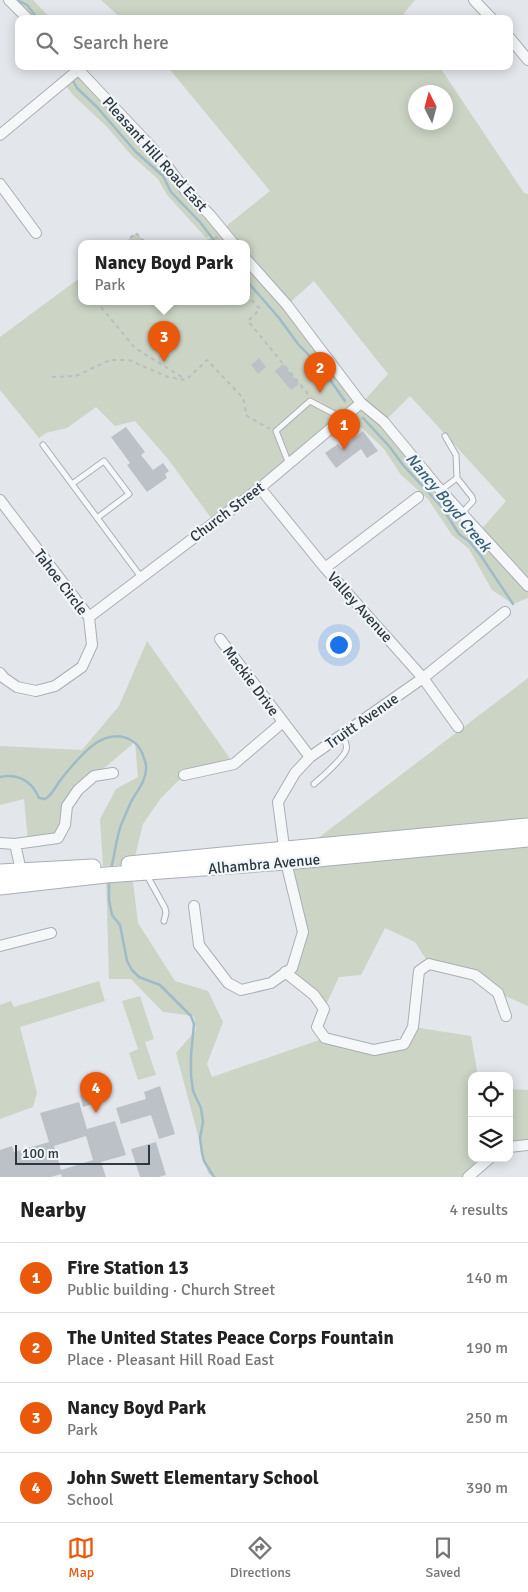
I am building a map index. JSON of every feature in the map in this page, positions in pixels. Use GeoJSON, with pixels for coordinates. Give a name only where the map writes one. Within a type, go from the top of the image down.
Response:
{"type":"FeatureCollection","features":[{"type":"Feature","properties":{"kind":"main road","name":"Alhambra Avenue"},"geometry":{"type":"LineString","coordinates":[[285,856],[528,826]]}},
{"type":"Feature","properties":{"kind":"main road","name":"Alhambra Avenue"},"geometry":{"type":"LineString","coordinates":[[0,872],[22,877],[528,839]]}},
{"type":"Feature","properties":{"kind":"main road","name":"Alhambra Avenue"},"geometry":{"type":"LineString","coordinates":[[0,887],[22,877]]}},
{"type":"Feature","properties":{"kind":"street"},"geometry":{"type":"LineString","coordinates":[[9,0],[24,15]]}},
{"type":"Feature","properties":{"kind":"street"},"geometry":{"type":"LineString","coordinates":[[474,0],[488,15]]}},
{"type":"Feature","properties":{"kind":"street"},"geometry":{"type":"LineString","coordinates":[[513,40],[525,47],[528,60]]}},
{"type":"Feature","properties":{"kind":"street"},"geometry":{"type":"LineString","coordinates":[[0,135],[75,70]]}},
{"type":"Feature","properties":{"kind":"street","name":"Pleasant Hill Road East"},"geometry":{"type":"LineString","coordinates":[[79,70],[157,153],[186,191],[210,215],[231,240]]}},
{"type":"Feature","properties":{"kind":"street"},"geometry":{"type":"LineString","coordinates":[[0,184],[36,233]]}},
{"type":"Feature","properties":{"kind":"street"},"geometry":{"type":"LineString","coordinates":[[250,264],[286,306],[361,403],[384,422],[441,490],[528,586]]}},
{"type":"Feature","properties":{"kind":"street","name":"Church Street"},"geometry":{"type":"LineString","coordinates":[[89,617],[260,488],[361,403]]}},
{"type":"Feature","properties":{"kind":"street","name":"Valley Avenue"},"geometry":{"type":"LineString","coordinates":[[260,488],[325,568],[423,678],[458,727]]}},
{"type":"Feature","properties":{"kind":"street"},"geometry":{"type":"LineString","coordinates":[[325,568],[418,497]]}},
{"type":"Feature","properties":{"kind":"street","name":"Tahoe Circle"},"geometry":{"type":"LineString","coordinates":[[0,500],[89,617],[92,645],[82,667],[55,686],[36,691],[17,687],[0,673]]}},
{"type":"Feature","properties":{"kind":"street","name":"Truitt Avenue"},"geometry":{"type":"LineString","coordinates":[[285,972],[292,968],[303,932],[285,856],[278,802],[295,773],[310,757],[423,678],[505,612]]}},
{"type":"Feature","properties":{"kind":"street","name":"Mackie Drive"},"geometry":{"type":"LineString","coordinates":[[220,640],[310,757]]}},
{"type":"Feature","properties":{"kind":"street","name":"Mackie Drive"},"geometry":{"type":"LineString","coordinates":[[184,775],[234,764],[283,722]]}},
{"type":"Feature","properties":{"kind":"street"},"geometry":{"type":"LineString","coordinates":[[0,843],[15,844],[58,838],[65,825],[67,806],[78,790],[94,776],[113,773]]}},
{"type":"Feature","properties":{"kind":"street"},"geometry":{"type":"LineString","coordinates":[[15,844],[22,877]]}},
{"type":"Feature","properties":{"kind":"street"},"geometry":{"type":"LineString","coordinates":[[194,906],[199,946],[228,983],[241,990],[271,983],[285,972],[314,995],[324,1009],[317,1027],[325,1038],[374,1050],[404,1044],[414,1027],[419,971],[429,964],[475,975],[498,993],[506,1016]]}},
{"type":"Feature","properties":{"kind":"street"},"geometry":{"type":"LineString","coordinates":[[0,946],[51,933]]}},
{"type":"Feature","properties":{"kind":"street"},"geometry":{"type":"LineString","coordinates":[[513,1147],[528,1145]]}},
{"type":"Feature","properties":{"kind":"street"},"geometry":{"type":"LineString","coordinates":[[468,1177],[485,1162]]}},
{"type":"Feature","properties":{"kind":"lane"},"geometry":{"type":"LineString","coordinates":[[289,464],[276,431],[310,400],[344,419]]}},
{"type":"Feature","properties":{"kind":"lane"},"geometry":{"type":"LineString","coordinates":[[445,436],[456,455],[456,478],[472,497],[473,501],[462,513]]}},
{"type":"Feature","properties":{"kind":"lane"},"geometry":{"type":"LineString","coordinates":[[43,445],[141,577]]}},
{"type":"Feature","properties":{"kind":"lane"},"geometry":{"type":"LineString","coordinates":[[72,484],[104,461],[124,488],[128,494],[97,518]]}},
{"type":"Feature","properties":{"kind":"lane"},"geometry":{"type":"LineString","coordinates":[[441,490],[456,478]]}},
{"type":"Feature","properties":{"kind":"lane"},"geometry":{"type":"LineString","coordinates":[[314,784],[346,751],[342,734]]}},
{"type":"Feature","properties":{"kind":"lane"},"geometry":{"type":"LineString","coordinates":[[140,868],[149,879],[165,908],[164,921]]}},
{"type":"Feature","properties":{"kind":"path"},"geometry":{"type":"LineString","coordinates":[[128,240],[136,233],[143,240]]}},
{"type":"Feature","properties":{"kind":"path"},"geometry":{"type":"LineString","coordinates":[[250,298],[260,309],[248,321],[309,396]]}},
{"type":"Feature","properties":{"kind":"path"},"geometry":{"type":"LineString","coordinates":[[99,305],[135,348],[186,380]]}},
{"type":"Feature","properties":{"kind":"path"},"geometry":{"type":"LineString","coordinates":[[52,378],[76,376],[110,360],[129,360],[168,377],[186,380]]}},
{"type":"Feature","properties":{"kind":"path"},"geometry":{"type":"LineString","coordinates":[[186,380],[207,360],[243,398],[247,416],[273,430]]}},
{"type":"Feature","properties":{"kind":"green space"},"geometry":{"type":"Polygon","coordinates":[[[9,0],[33,0],[47,15],[24,15],[9,0]]]}},
{"type":"Feature","properties":{"kind":"green space"},"geometry":{"type":"Polygon","coordinates":[[[101,0],[415,0],[404,13],[405,15],[118,15],[101,0]]]}},
{"type":"Feature","properties":{"kind":"green space"},"geometry":{"type":"Polygon","coordinates":[[[78,70],[124,117],[203,217],[217,230],[225,227],[270,191],[170,70],[442,70],[452,85],[408,85],[408,130],[453,130],[453,87],[524,193],[528,194],[528,598],[513,604],[492,590],[469,549],[452,535],[428,499],[401,475],[384,449],[348,415],[214,522],[168,459],[135,421],[115,426],[96,407],[67,428],[46,433],[39,438],[0,390],[0,337],[78,279],[78,305],[250,305],[250,240],[206,240],[217,234],[206,238],[167,195],[158,179],[132,156],[106,126],[73,95],[63,82],[78,70]],[[314,281],[287,305],[362,403],[388,374],[314,281]],[[410,396],[385,421],[479,532],[506,501],[410,396]]]}},
{"type":"Feature","properties":{"kind":"green space"},"geometry":{"type":"Polygon","coordinates":[[[136,233],[143,240],[128,240],[136,233]]]}},
{"type":"Feature","properties":{"kind":"green space"},"geometry":{"type":"Polygon","coordinates":[[[147,641],[234,764],[184,775],[161,798],[143,824],[133,864],[103,866],[100,819],[116,789],[138,777],[135,742],[78,790],[58,838],[28,842],[24,799],[0,805],[0,746],[82,750],[119,706],[147,641]]]}},
{"type":"Feature","properties":{"kind":"green space"},"geometry":{"type":"Polygon","coordinates":[[[528,678],[528,826],[305,848],[528,678]]]}},
{"type":"Feature","properties":{"kind":"green space"},"geometry":{"type":"Polygon","coordinates":[[[528,839],[528,1006],[498,993],[475,975],[429,964],[415,942],[385,928],[361,975],[339,977],[324,1009],[285,973],[303,932],[286,862],[528,839]]]}},
{"type":"Feature","properties":{"kind":"green space"},"geometry":{"type":"Polygon","coordinates":[[[132,874],[138,923],[175,981],[208,991],[223,1022],[207,1064],[212,1077],[325,1038],[374,1050],[404,1044],[413,1027],[471,1036],[477,1072],[468,1072],[468,1162],[485,1162],[468,1177],[213,1177],[208,1173],[176,1053],[196,1030],[194,1016],[163,1012],[131,979],[109,979],[106,875],[132,874]]]}},
{"type":"Feature","properties":{"kind":"green space"},"geometry":{"type":"Polygon","coordinates":[[[99,981],[105,1001],[20,1027],[37,1093],[33,1107],[0,1119],[0,1005],[11,1001],[14,1007],[99,981]]]}},
{"type":"Feature","properties":{"kind":"green space"},"geometry":{"type":"Polygon","coordinates":[[[140,996],[154,1039],[145,1042],[156,1075],[138,1080],[129,1053],[138,1049],[122,1001],[140,996]]]}},
{"type":"Feature","properties":{"kind":"green space"},"geometry":{"type":"Polygon","coordinates":[[[513,1089],[528,1090],[528,1145],[513,1147],[513,1089]]]}},
{"type":"Feature","properties":{"kind":"building"},"geometry":{"type":"Polygon","coordinates":[[[259,358],[266,367],[258,374],[251,365],[259,358]]]}},
{"type":"Feature","properties":{"kind":"building"},"geometry":{"type":"Polygon","coordinates":[[[283,364],[299,384],[291,390],[275,371],[283,364]]]}},
{"type":"Feature","properties":{"kind":"building"},"geometry":{"type":"Polygon","coordinates":[[[126,427],[145,452],[141,455],[153,470],[163,463],[169,471],[165,474],[167,478],[147,492],[127,465],[130,463],[111,437],[126,427]]]}},
{"type":"Feature","properties":{"kind":"building"},"geometry":{"type":"Polygon","coordinates":[[[363,431],[378,451],[367,458],[361,449],[336,468],[325,453],[338,444],[341,448],[363,431]]]}},
{"type":"Feature","properties":{"kind":"building"},"geometry":{"type":"Polygon","coordinates":[[[160,1086],[175,1134],[159,1139],[151,1115],[121,1124],[116,1108],[146,1099],[144,1092],[160,1086]]]}},
{"type":"Feature","properties":{"kind":"building"},"geometry":{"type":"Polygon","coordinates":[[[102,1088],[106,1100],[83,1107],[80,1095],[102,1088]]]}},
{"type":"Feature","properties":{"kind":"building"},"geometry":{"type":"Polygon","coordinates":[[[79,1102],[87,1129],[115,1121],[126,1155],[101,1162],[106,1177],[62,1177],[61,1174],[51,1177],[0,1177],[0,1150],[12,1146],[14,1152],[49,1142],[40,1113],[79,1102]],[[86,1136],[54,1146],[61,1170],[93,1160],[86,1136]]]}},
{"type":"Feature","properties":{"kind":"building"},"geometry":{"type":"Polygon","coordinates":[[[156,1142],[166,1175],[140,1177],[131,1149],[156,1142]]]}},
{"type":"Feature","properties":{"kind":"waterway","name":"Nancy Boyd Creek"},"geometry":{"type":"LineString","coordinates":[[17,0],[27,5],[35,15]]}},
{"type":"Feature","properties":{"kind":"waterway","name":"Nancy Boyd Creek"},"geometry":{"type":"LineString","coordinates":[[73,81],[77,88],[97,107],[136,152],[163,176],[171,192],[200,222],[214,240]]}},
{"type":"Feature","properties":{"kind":"waterway","name":"Nancy Boyd Creek"},"geometry":{"type":"LineString","coordinates":[[250,285],[279,318],[298,344],[323,370],[345,401]]}},
{"type":"Feature","properties":{"kind":"waterway","name":"Nancy Boyd Creek"},"geometry":{"type":"LineString","coordinates":[[363,418],[441,506],[459,534],[470,542],[481,556],[513,604]]}},
{"type":"Feature","properties":{"kind":"waterway"},"geometry":{"type":"LineString","coordinates":[[0,777],[18,777],[28,783],[39,798],[45,799],[76,761],[96,743],[103,739],[118,736],[131,740],[136,744],[144,758],[146,774],[121,825],[111,869]]}},
{"type":"Feature","properties":{"kind":"waterway"},"geometry":{"type":"LineString","coordinates":[[109,880],[109,900],[112,915],[120,925],[127,961],[132,970],[139,977],[160,985],[191,1016],[194,1024],[191,1055],[193,1091],[201,1108],[203,1122],[200,1138],[202,1153],[204,1161],[214,1177]]}},
{"type":"Feature","properties":{"kind":"place","name":"Nancy Boyd Park"},"geometry":{"type":"Point","coordinates":[164,362]}},
{"type":"Feature","properties":{"kind":"place","name":"The United States Peace Corps Fountain"},"geometry":{"type":"Point","coordinates":[320,393]}},
{"type":"Feature","properties":{"kind":"place","name":"Fire Station 13"},"geometry":{"type":"Point","coordinates":[344,450]}},
{"type":"Feature","properties":{"kind":"place","name":"John Swett Elementary School"},"geometry":{"type":"Point","coordinates":[96,1113]}}]}
